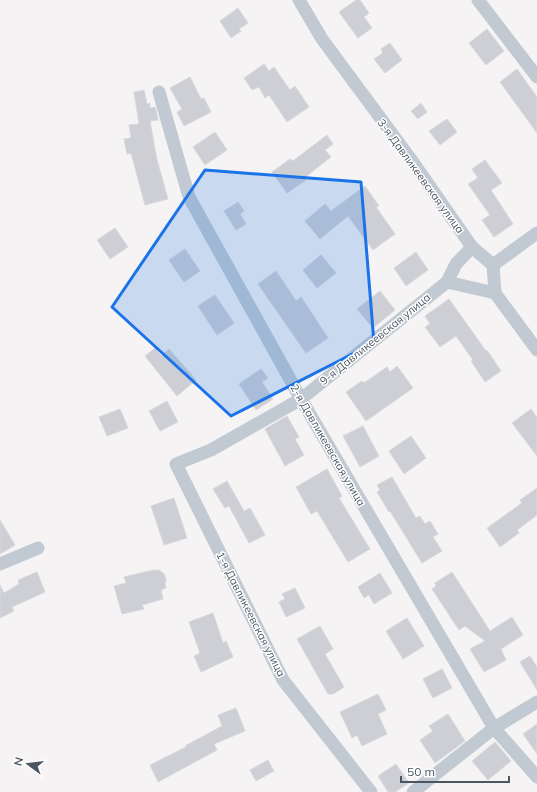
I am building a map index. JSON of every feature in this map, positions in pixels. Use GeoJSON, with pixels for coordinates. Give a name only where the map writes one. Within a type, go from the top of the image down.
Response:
{"type":"FeatureCollection","features":[{"type":"Feature","properties":{"kind":"street","name":"3-я Давликеевская улица"},"geometry":{"type":"LineString","coordinates":[[299,0],[322,39],[410,158],[472,247],[493,265]]}},
{"type":"Feature","properties":{"kind":"street"},"geometry":{"type":"LineString","coordinates":[[478,0],[537,77]]}},
{"type":"Feature","properties":{"kind":"street","name":"2-я Давликеевская улица"},"geometry":{"type":"LineString","coordinates":[[159,92],[189,197],[301,399],[494,728],[537,777]]}},
{"type":"Feature","properties":{"kind":"street"},"geometry":{"type":"LineString","coordinates":[[537,233],[493,265],[495,293],[537,350]]}},
{"type":"Feature","properties":{"kind":"street","name":"9-я Давликеевская улица"},"geometry":{"type":"LineString","coordinates":[[176,464],[211,450],[301,399],[447,282],[456,264],[472,247]]}},
{"type":"Feature","properties":{"kind":"street"},"geometry":{"type":"LineString","coordinates":[[447,282],[495,293]]}},
{"type":"Feature","properties":{"kind":"street","name":"1-я Давликеевская улица"},"geometry":{"type":"LineString","coordinates":[[176,464],[283,680],[371,792]]}},
{"type":"Feature","properties":{"kind":"street"},"geometry":{"type":"LineString","coordinates":[[0,564],[38,548]]}},
{"type":"Feature","properties":{"kind":"street"},"geometry":{"type":"LineString","coordinates":[[413,792],[494,728],[537,702]]}},
{"type":"Feature","properties":{"kind":"highlighted area"},"geometry":{"type":"Polygon","coordinates":[[[205,170],[361,182],[374,343],[231,416],[112,307],[205,170]]]}},
{"type":"Feature","properties":{"kind":"building"},"geometry":{"type":"Polygon","coordinates":[[[356,0],[360,0],[369,13],[364,17],[372,28],[358,38],[339,12],[356,0]]]}},
{"type":"Feature","properties":{"kind":"building"},"geometry":{"type":"Polygon","coordinates":[[[238,8],[248,23],[239,29],[241,31],[231,38],[220,21],[238,8]]]}},
{"type":"Feature","properties":{"kind":"building"},"geometry":{"type":"Polygon","coordinates":[[[487,29],[504,51],[486,65],[469,43],[487,29]]]}},
{"type":"Feature","properties":{"kind":"building"},"geometry":{"type":"Polygon","coordinates":[[[390,43],[402,60],[385,73],[374,59],[383,53],[381,49],[390,43]]]}},
{"type":"Feature","properties":{"kind":"building"},"geometry":{"type":"Polygon","coordinates":[[[264,64],[269,71],[274,67],[290,90],[295,86],[309,107],[287,122],[269,95],[265,98],[259,87],[252,90],[244,78],[264,64]]]}},
{"type":"Feature","properties":{"kind":"building"},"geometry":{"type":"Polygon","coordinates":[[[517,69],[537,97],[537,133],[500,82],[517,69]]]}},
{"type":"Feature","properties":{"kind":"building"},"geometry":{"type":"Polygon","coordinates":[[[190,77],[201,99],[204,98],[211,112],[184,126],[177,112],[182,109],[170,88],[190,77]]]}},
{"type":"Feature","properties":{"kind":"building"},"geometry":{"type":"Polygon","coordinates":[[[144,90],[147,104],[150,103],[150,108],[155,107],[156,110],[158,120],[150,121],[157,160],[168,199],[145,205],[131,153],[127,154],[124,139],[131,138],[129,125],[139,124],[134,92],[144,90]]]}},
{"type":"Feature","properties":{"kind":"building"},"geometry":{"type":"Polygon","coordinates":[[[421,103],[427,112],[418,119],[411,111],[421,103]]]}},
{"type":"Feature","properties":{"kind":"building"},"geometry":{"type":"Polygon","coordinates":[[[447,119],[457,132],[440,145],[429,131],[447,119]]]}},
{"type":"Feature","properties":{"kind":"building"},"geometry":{"type":"Polygon","coordinates":[[[215,132],[227,150],[205,165],[193,147],[215,132]]]}},
{"type":"Feature","properties":{"kind":"building"},"geometry":{"type":"Polygon","coordinates":[[[327,135],[333,144],[325,150],[331,157],[304,178],[306,180],[287,193],[272,172],[290,159],[293,161],[327,135]]]}},
{"type":"Feature","properties":{"kind":"building"},"geometry":{"type":"Polygon","coordinates":[[[485,160],[502,183],[491,190],[513,224],[494,237],[482,220],[490,215],[468,184],[478,178],[472,169],[485,160]]]}},
{"type":"Feature","properties":{"kind":"building"},"geometry":{"type":"Polygon","coordinates":[[[365,186],[379,206],[376,207],[395,234],[373,250],[348,216],[320,239],[305,221],[325,204],[331,211],[365,186]]]}},
{"type":"Feature","properties":{"kind":"building"},"geometry":{"type":"Polygon","coordinates":[[[238,202],[244,211],[240,214],[246,224],[236,230],[224,211],[238,202]]]}},
{"type":"Feature","properties":{"kind":"building"},"geometry":{"type":"Polygon","coordinates":[[[115,228],[128,247],[110,259],[97,240],[115,228]]]}},
{"type":"Feature","properties":{"kind":"building"},"geometry":{"type":"Polygon","coordinates":[[[185,249],[200,271],[184,282],[169,260],[185,249]]]}},
{"type":"Feature","properties":{"kind":"building"},"geometry":{"type":"Polygon","coordinates":[[[416,252],[428,270],[406,286],[394,268],[416,252]]]}},
{"type":"Feature","properties":{"kind":"building"},"geometry":{"type":"Polygon","coordinates":[[[321,255],[336,273],[317,288],[303,270],[321,255]]]}},
{"type":"Feature","properties":{"kind":"building"},"geometry":{"type":"Polygon","coordinates":[[[276,271],[296,301],[301,297],[328,338],[306,353],[258,284],[276,271]]]}},
{"type":"Feature","properties":{"kind":"building"},"geometry":{"type":"Polygon","coordinates":[[[380,291],[395,310],[373,328],[357,309],[380,291]]]}},
{"type":"Feature","properties":{"kind":"building"},"geometry":{"type":"Polygon","coordinates":[[[215,295],[234,323],[217,335],[198,306],[215,295]]]}},
{"type":"Feature","properties":{"kind":"building"},"geometry":{"type":"Polygon","coordinates":[[[449,299],[501,371],[485,382],[471,361],[473,360],[456,336],[440,347],[425,327],[430,324],[425,316],[449,299]]]}},
{"type":"Feature","properties":{"kind":"building"},"geometry":{"type":"Polygon","coordinates":[[[155,348],[161,356],[169,349],[196,380],[177,396],[145,356],[155,348]]]}},
{"type":"Feature","properties":{"kind":"building"},"geometry":{"type":"Polygon","coordinates":[[[397,366],[413,388],[366,421],[346,392],[362,381],[364,383],[387,367],[390,372],[397,366]]]}},
{"type":"Feature","properties":{"kind":"building"},"geometry":{"type":"Polygon","coordinates":[[[261,369],[268,378],[262,382],[273,399],[256,410],[239,384],[261,369]]]}},
{"type":"Feature","properties":{"kind":"building"},"geometry":{"type":"Polygon","coordinates":[[[167,401],[178,422],[160,431],[149,411],[167,401]]]}},
{"type":"Feature","properties":{"kind":"building"},"geometry":{"type":"Polygon","coordinates":[[[120,409],[128,428],[107,436],[99,417],[120,409]]]}},
{"type":"Feature","properties":{"kind":"building"},"geometry":{"type":"Polygon","coordinates":[[[531,409],[537,418],[537,456],[512,423],[531,409]]]}},
{"type":"Feature","properties":{"kind":"building"},"geometry":{"type":"Polygon","coordinates":[[[287,416],[299,437],[295,439],[304,455],[285,466],[265,429],[287,416]]]}},
{"type":"Feature","properties":{"kind":"building"},"geometry":{"type":"Polygon","coordinates":[[[363,426],[379,456],[360,467],[343,436],[363,426]]]}},
{"type":"Feature","properties":{"kind":"building"},"geometry":{"type":"Polygon","coordinates":[[[411,436],[426,458],[404,474],[389,451],[411,436]]]}},
{"type":"Feature","properties":{"kind":"building"},"geometry":{"type":"Polygon","coordinates":[[[327,469],[342,496],[339,498],[370,549],[348,562],[317,511],[311,514],[296,487],[327,469]]]}},
{"type":"Feature","properties":{"kind":"building"},"geometry":{"type":"Polygon","coordinates":[[[392,477],[416,518],[420,516],[425,524],[430,521],[438,534],[433,537],[442,551],[422,563],[377,492],[380,490],[377,485],[392,477]]]}},
{"type":"Feature","properties":{"kind":"building"},"geometry":{"type":"Polygon","coordinates":[[[227,481],[244,511],[250,508],[265,535],[249,543],[229,506],[225,508],[213,489],[227,481]]]}},
{"type":"Feature","properties":{"kind":"building"},"geometry":{"type":"Polygon","coordinates":[[[537,488],[537,515],[517,530],[519,533],[500,547],[487,528],[522,503],[520,500],[537,488]]]}},
{"type":"Feature","properties":{"kind":"building"},"geometry":{"type":"Polygon","coordinates":[[[174,498],[187,538],[164,545],[151,506],[174,498]]]}},
{"type":"Feature","properties":{"kind":"building"},"geometry":{"type":"Polygon","coordinates":[[[0,520],[15,545],[0,554],[0,520]]]}},
{"type":"Feature","properties":{"kind":"building"},"geometry":{"type":"Polygon","coordinates":[[[159,570],[164,574],[166,588],[161,590],[163,599],[142,605],[144,609],[122,614],[114,586],[126,583],[124,577],[159,570]]]}},
{"type":"Feature","properties":{"kind":"building"},"geometry":{"type":"Polygon","coordinates":[[[37,572],[45,592],[12,607],[14,611],[0,618],[0,585],[4,593],[19,584],[18,580],[37,572]]]}},
{"type":"Feature","properties":{"kind":"building"},"geometry":{"type":"Polygon","coordinates":[[[452,572],[490,631],[512,617],[523,635],[501,649],[506,660],[484,672],[470,649],[485,641],[465,626],[459,630],[432,589],[436,586],[435,583],[452,572]]]}},
{"type":"Feature","properties":{"kind":"building"},"geometry":{"type":"Polygon","coordinates":[[[380,573],[392,593],[374,604],[369,595],[364,598],[358,587],[380,573]]]}},
{"type":"Feature","properties":{"kind":"building"},"geometry":{"type":"Polygon","coordinates":[[[295,588],[305,608],[286,617],[279,602],[285,599],[282,594],[295,588]]]}},
{"type":"Feature","properties":{"kind":"building"},"geometry":{"type":"Polygon","coordinates":[[[213,613],[223,643],[226,641],[233,657],[201,672],[194,656],[200,653],[189,622],[213,613]]]}},
{"type":"Feature","properties":{"kind":"building"},"geometry":{"type":"Polygon","coordinates":[[[407,618],[424,646],[403,659],[386,631],[407,618]]]}},
{"type":"Feature","properties":{"kind":"building"},"geometry":{"type":"Polygon","coordinates":[[[320,626],[333,649],[325,654],[344,687],[333,694],[328,694],[297,639],[320,626]]]}},
{"type":"Feature","properties":{"kind":"building"},"geometry":{"type":"Polygon","coordinates":[[[530,656],[537,667],[537,690],[520,662],[530,656]]]}},
{"type":"Feature","properties":{"kind":"building"},"geometry":{"type":"Polygon","coordinates":[[[442,669],[452,688],[433,698],[423,679],[442,669]]]}},
{"type":"Feature","properties":{"kind":"building"},"geometry":{"type":"Polygon","coordinates":[[[378,694],[386,710],[378,714],[387,734],[362,746],[357,735],[352,738],[340,712],[378,694]]]}},
{"type":"Feature","properties":{"kind":"building"},"geometry":{"type":"Polygon","coordinates":[[[236,708],[245,731],[214,744],[217,750],[158,782],[150,765],[186,747],[185,746],[222,726],[218,715],[236,708]]]}},
{"type":"Feature","properties":{"kind":"building"},"geometry":{"type":"Polygon","coordinates":[[[448,714],[465,741],[435,763],[420,740],[433,731],[429,726],[448,714]]]}},
{"type":"Feature","properties":{"kind":"building"},"geometry":{"type":"Polygon","coordinates":[[[537,724],[537,754],[523,734],[537,724]]]}},
{"type":"Feature","properties":{"kind":"building"},"geometry":{"type":"Polygon","coordinates":[[[495,742],[511,761],[488,780],[472,761],[495,742]]]}},
{"type":"Feature","properties":{"kind":"building"},"geometry":{"type":"Polygon","coordinates":[[[268,760],[274,771],[256,781],[250,770],[268,760]]]}},
{"type":"Feature","properties":{"kind":"building"},"geometry":{"type":"Polygon","coordinates":[[[396,764],[409,783],[395,792],[388,792],[378,776],[396,764]]]}}]}
